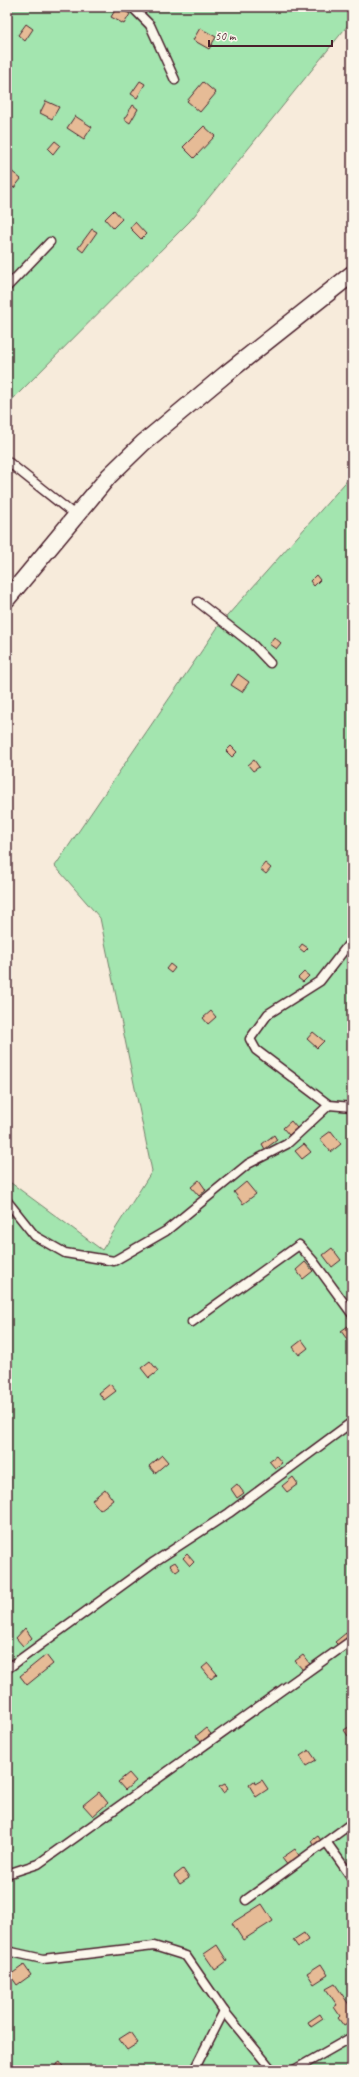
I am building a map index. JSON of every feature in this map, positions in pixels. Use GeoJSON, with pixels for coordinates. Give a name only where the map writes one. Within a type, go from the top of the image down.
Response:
{"type":"FeatureCollection","features":[{"type":"Feature","properties":{"kind":"street"},"geometry":{"type":"LineString","coordinates":[[7,599],[109,476],[143,443],[227,373],[352,274]]}},
{"type":"Feature","properties":{"kind":"lane"},"geometry":{"type":"LineString","coordinates":[[132,7],[150,25],[175,80]]}},
{"type":"Feature","properties":{"kind":"lane"},"geometry":{"type":"LineString","coordinates":[[7,287],[50,242]]}},
{"type":"Feature","properties":{"kind":"lane"},"geometry":{"type":"LineString","coordinates":[[7,462],[76,516]]}},
{"type":"Feature","properties":{"kind":"lane"},"geometry":{"type":"LineString","coordinates":[[198,602],[252,644],[270,663]]}},
{"type":"Feature","properties":{"kind":"lane"},"geometry":{"type":"LineString","coordinates":[[352,940],[320,981],[268,1014],[250,1039],[256,1050],[329,1105],[352,1107]]}},
{"type":"Feature","properties":{"kind":"lane"},"geometry":{"type":"LineString","coordinates":[[7,1201],[35,1236],[66,1253],[114,1261],[166,1231],[248,1164],[287,1144],[329,1105]]}},
{"type":"Feature","properties":{"kind":"lane"},"geometry":{"type":"LineString","coordinates":[[192,1322],[299,1245],[314,1262],[352,1314]]}},
{"type":"Feature","properties":{"kind":"lane"},"geometry":{"type":"LineString","coordinates":[[7,1669],[154,1562],[229,1513],[352,1422]]}},
{"type":"Feature","properties":{"kind":"lane"},"geometry":{"type":"LineString","coordinates":[[7,1874],[38,1864],[352,1640]]}},
{"type":"Feature","properties":{"kind":"lane"},"geometry":{"type":"LineString","coordinates":[[246,1900],[327,1843],[352,1823]]}},
{"type":"Feature","properties":{"kind":"lane"},"geometry":{"type":"LineString","coordinates":[[327,1843],[352,1878]]}},
{"type":"Feature","properties":{"kind":"lane"},"geometry":{"type":"LineString","coordinates":[[7,1951],[43,1959],[154,1946],[186,1956],[224,2011],[272,2070]]}},
{"type":"Feature","properties":{"kind":"lane"},"geometry":{"type":"LineString","coordinates":[[194,2070],[224,2011]]}},
{"type":"Feature","properties":{"kind":"lane"},"geometry":{"type":"LineString","coordinates":[[294,2070],[352,2037]]}},
{"type":"Feature","properties":{"kind":"green space"},"geometry":{"type":"Polygon","coordinates":[[[7,7],[352,7],[352,20],[190,221],[7,405],[7,7]]]}},
{"type":"Feature","properties":{"kind":"green space"},"geometry":{"type":"Polygon","coordinates":[[[352,475],[352,2070],[7,2070],[7,1180],[102,1250],[152,1171],[100,918],[55,866],[220,624],[352,475]]]}},
{"type":"Feature","properties":{"kind":"building"},"geometry":{"type":"Polygon","coordinates":[[[117,7],[130,14],[124,24],[111,17],[117,7]]]}},
{"type":"Feature","properties":{"kind":"building"},"geometry":{"type":"Polygon","coordinates":[[[26,24],[33,29],[25,41],[18,35],[26,24]]]}},
{"type":"Feature","properties":{"kind":"building"},"geometry":{"type":"Polygon","coordinates":[[[200,28],[216,37],[209,49],[193,40],[200,28]]]}},
{"type":"Feature","properties":{"kind":"building"},"geometry":{"type":"Polygon","coordinates":[[[140,81],[145,84],[137,98],[131,94],[140,81]]]}},
{"type":"Feature","properties":{"kind":"building"},"geometry":{"type":"Polygon","coordinates":[[[203,82],[216,93],[200,112],[187,101],[203,82]]]}},
{"type":"Feature","properties":{"kind":"building"},"geometry":{"type":"Polygon","coordinates":[[[46,101],[59,107],[52,119],[40,113],[46,101]]]}},
{"type":"Feature","properties":{"kind":"building"},"geometry":{"type":"Polygon","coordinates":[[[133,105],[138,109],[130,123],[124,119],[133,105]]]}},
{"type":"Feature","properties":{"kind":"building"},"geometry":{"type":"Polygon","coordinates":[[[75,116],[92,127],[84,139],[67,128],[75,116]]]}},
{"type":"Feature","properties":{"kind":"building"},"geometry":{"type":"Polygon","coordinates":[[[204,126],[215,136],[194,158],[183,147],[204,126]]]}},
{"type":"Feature","properties":{"kind":"building"},"geometry":{"type":"Polygon","coordinates":[[[55,141],[60,145],[53,154],[48,149],[55,141]]]}},
{"type":"Feature","properties":{"kind":"building"},"geometry":{"type":"Polygon","coordinates":[[[10,170],[21,179],[14,188],[7,183],[7,174],[10,170]]]}},
{"type":"Feature","properties":{"kind":"building"},"geometry":{"type":"Polygon","coordinates":[[[114,210],[122,219],[113,228],[105,219],[114,210]]]}},
{"type":"Feature","properties":{"kind":"building"},"geometry":{"type":"Polygon","coordinates":[[[135,222],[146,234],[141,239],[130,228],[135,222]]]}},
{"type":"Feature","properties":{"kind":"building"},"geometry":{"type":"Polygon","coordinates":[[[92,229],[97,232],[83,252],[78,248],[92,229]]]}},
{"type":"Feature","properties":{"kind":"building"},"geometry":{"type":"Polygon","coordinates":[[[316,575],[320,580],[314,586],[310,581],[316,575]]]}},
{"type":"Feature","properties":{"kind":"building"},"geometry":{"type":"Polygon","coordinates":[[[274,637],[281,643],[276,649],[269,644],[274,637]]]}},
{"type":"Feature","properties":{"kind":"building"},"geometry":{"type":"Polygon","coordinates":[[[238,674],[249,682],[242,692],[231,685],[238,674]]]}},
{"type":"Feature","properties":{"kind":"building"},"geometry":{"type":"Polygon","coordinates":[[[231,746],[237,752],[232,757],[226,751],[231,746]]]}},
{"type":"Feature","properties":{"kind":"building"},"geometry":{"type":"Polygon","coordinates":[[[254,760],[259,767],[253,771],[248,765],[254,760]]]}},
{"type":"Feature","properties":{"kind":"building"},"geometry":{"type":"Polygon","coordinates":[[[265,863],[271,868],[266,874],[260,869],[265,863]]]}},
{"type":"Feature","properties":{"kind":"building"},"geometry":{"type":"Polygon","coordinates":[[[302,944],[308,948],[304,952],[299,948],[302,944]]]}},
{"type":"Feature","properties":{"kind":"building"},"geometry":{"type":"Polygon","coordinates":[[[170,964],[175,968],[171,973],[166,969],[170,964]]]}},
{"type":"Feature","properties":{"kind":"building"},"geometry":{"type":"Polygon","coordinates":[[[304,972],[309,976],[303,982],[298,978],[304,972]]]}},
{"type":"Feature","properties":{"kind":"building"},"geometry":{"type":"Polygon","coordinates":[[[211,1011],[216,1017],[208,1024],[203,1018],[211,1011]]]}},
{"type":"Feature","properties":{"kind":"building"},"geometry":{"type":"Polygon","coordinates":[[[313,1032],[324,1041],[317,1048],[307,1039],[313,1032]]]}},
{"type":"Feature","properties":{"kind":"building"},"geometry":{"type":"Polygon","coordinates":[[[291,1121],[297,1128],[289,1135],[283,1128],[291,1121]]]}},
{"type":"Feature","properties":{"kind":"building"},"geometry":{"type":"Polygon","coordinates":[[[331,1131],[341,1144],[331,1152],[320,1139],[331,1131]]]}},
{"type":"Feature","properties":{"kind":"building"},"geometry":{"type":"Polygon","coordinates":[[[274,1135],[277,1140],[265,1149],[262,1144],[274,1135]]]}},
{"type":"Feature","properties":{"kind":"building"},"geometry":{"type":"Polygon","coordinates":[[[304,1144],[311,1152],[302,1159],[295,1151],[304,1144]]]}},
{"type":"Feature","properties":{"kind":"building"},"geometry":{"type":"Polygon","coordinates":[[[199,1180],[206,1190],[199,1196],[191,1187],[199,1180]]]}},
{"type":"Feature","properties":{"kind":"building"},"geometry":{"type":"Polygon","coordinates":[[[246,1182],[256,1194],[243,1204],[234,1192],[246,1182]]]}},
{"type":"Feature","properties":{"kind":"building"},"geometry":{"type":"Polygon","coordinates":[[[332,1248],[341,1260],[332,1267],[323,1255],[332,1248]]]}},
{"type":"Feature","properties":{"kind":"building"},"geometry":{"type":"Polygon","coordinates":[[[305,1262],[313,1271],[303,1279],[296,1270],[305,1262]]]}},
{"type":"Feature","properties":{"kind":"building"},"geometry":{"type":"Polygon","coordinates":[[[352,1288],[352,1296],[348,1291],[352,1288]]]}},
{"type":"Feature","properties":{"kind":"building"},"geometry":{"type":"Polygon","coordinates":[[[348,1326],[352,1331],[352,1340],[349,1342],[341,1331],[348,1326]]]}},
{"type":"Feature","properties":{"kind":"building"},"geometry":{"type":"Polygon","coordinates":[[[302,1340],[308,1348],[299,1355],[293,1347],[302,1340]]]}},
{"type":"Feature","properties":{"kind":"building"},"geometry":{"type":"Polygon","coordinates":[[[150,1361],[158,1371],[149,1378],[141,1368],[150,1361]]]}},
{"type":"Feature","properties":{"kind":"building"},"geometry":{"type":"Polygon","coordinates":[[[110,1384],[116,1391],[104,1400],[99,1393],[110,1384]]]}},
{"type":"Feature","properties":{"kind":"building"},"geometry":{"type":"Polygon","coordinates":[[[162,1455],[168,1462],[155,1473],[149,1466],[162,1455]]]}},
{"type":"Feature","properties":{"kind":"building"},"geometry":{"type":"Polygon","coordinates":[[[276,1456],[282,1463],[275,1468],[269,1461],[276,1456]]]}},
{"type":"Feature","properties":{"kind":"building"},"geometry":{"type":"Polygon","coordinates":[[[293,1477],[298,1484],[287,1492],[282,1486],[293,1477]]]}},
{"type":"Feature","properties":{"kind":"building"},"geometry":{"type":"Polygon","coordinates":[[[237,1484],[244,1493],[237,1498],[231,1489],[237,1484]]]}},
{"type":"Feature","properties":{"kind":"building"},"geometry":{"type":"Polygon","coordinates":[[[105,1489],[113,1500],[100,1510],[92,1500],[105,1489]]]}},
{"type":"Feature","properties":{"kind":"building"},"geometry":{"type":"Polygon","coordinates":[[[187,1554],[194,1562],[190,1566],[183,1558],[187,1554]]]}},
{"type":"Feature","properties":{"kind":"building"},"geometry":{"type":"Polygon","coordinates":[[[175,1562],[180,1569],[176,1572],[170,1565],[175,1562]]]}},
{"type":"Feature","properties":{"kind":"building"},"geometry":{"type":"Polygon","coordinates":[[[25,1628],[32,1638],[23,1646],[16,1638],[25,1628]]]}},
{"type":"Feature","properties":{"kind":"building"},"geometry":{"type":"Polygon","coordinates":[[[346,1633],[349,1638],[339,1646],[335,1642],[346,1633]]]}},
{"type":"Feature","properties":{"kind":"building"},"geometry":{"type":"Polygon","coordinates":[[[46,1655],[53,1664],[27,1685],[20,1676],[46,1655]]]}},
{"type":"Feature","properties":{"kind":"building"},"geometry":{"type":"Polygon","coordinates":[[[303,1655],[310,1664],[303,1670],[295,1661],[303,1655]]]}},
{"type":"Feature","properties":{"kind":"building"},"geometry":{"type":"Polygon","coordinates":[[[208,1663],[217,1674],[211,1679],[202,1668],[208,1663]]]}},
{"type":"Feature","properties":{"kind":"building"},"geometry":{"type":"Polygon","coordinates":[[[352,1725],[352,1734],[348,1736],[344,1730],[352,1725]]]}},
{"type":"Feature","properties":{"kind":"building"},"geometry":{"type":"Polygon","coordinates":[[[206,1728],[211,1734],[201,1742],[196,1736],[206,1728]]]}},
{"type":"Feature","properties":{"kind":"building"},"geometry":{"type":"Polygon","coordinates":[[[309,1750],[316,1760],[306,1766],[300,1756],[309,1750]]]}},
{"type":"Feature","properties":{"kind":"building"},"geometry":{"type":"Polygon","coordinates":[[[129,1773],[136,1781],[125,1790],[118,1782],[129,1773]]]}},
{"type":"Feature","properties":{"kind":"building"},"geometry":{"type":"Polygon","coordinates":[[[262,1780],[268,1789],[256,1797],[249,1785],[254,1781],[255,1784],[262,1780]]]}},
{"type":"Feature","properties":{"kind":"building"},"geometry":{"type":"Polygon","coordinates":[[[225,1784],[228,1789],[223,1793],[219,1787],[225,1784]]]}},
{"type":"Feature","properties":{"kind":"building"},"geometry":{"type":"Polygon","coordinates":[[[99,1792],[108,1803],[93,1816],[83,1805],[99,1792]]]}},
{"type":"Feature","properties":{"kind":"building"},"geometry":{"type":"Polygon","coordinates":[[[318,1836],[322,1842],[314,1847],[311,1841],[318,1836]]]}},
{"type":"Feature","properties":{"kind":"building"},"geometry":{"type":"Polygon","coordinates":[[[295,1849],[300,1857],[288,1866],[282,1858],[295,1849]]]}},
{"type":"Feature","properties":{"kind":"building"},"geometry":{"type":"Polygon","coordinates":[[[183,1869],[189,1878],[180,1884],[174,1876],[183,1869]]]}},
{"type":"Feature","properties":{"kind":"building"},"geometry":{"type":"Polygon","coordinates":[[[262,1904],[273,1921],[243,1940],[232,1923],[262,1904]]]}},
{"type":"Feature","properties":{"kind":"building"},"geometry":{"type":"Polygon","coordinates":[[[304,1933],[308,1940],[298,1947],[293,1940],[304,1933]]]}},
{"type":"Feature","properties":{"kind":"building"},"geometry":{"type":"Polygon","coordinates":[[[217,1945],[227,1961],[215,1970],[204,1954],[217,1945]]]}},
{"type":"Feature","properties":{"kind":"building"},"geometry":{"type":"Polygon","coordinates":[[[321,1964],[328,1975],[314,1984],[307,1973],[321,1964]]]}},
{"type":"Feature","properties":{"kind":"building"},"geometry":{"type":"Polygon","coordinates":[[[24,1965],[31,1975],[17,1985],[10,1975],[24,1965]]]}},
{"type":"Feature","properties":{"kind":"building"},"geometry":{"type":"Polygon","coordinates":[[[335,1984],[352,2009],[352,2021],[344,2026],[338,2018],[340,2016],[334,2007],[337,2005],[326,1989],[335,1984]]]}},
{"type":"Feature","properties":{"kind":"building"},"geometry":{"type":"Polygon","coordinates":[[[320,2014],[323,2019],[311,2027],[308,2022],[320,2014]]]}},
{"type":"Feature","properties":{"kind":"building"},"geometry":{"type":"Polygon","coordinates":[[[130,2032],[138,2043],[127,2050],[119,2039],[130,2032]]]}},
{"type":"Feature","properties":{"kind":"building"},"geometry":{"type":"Polygon","coordinates":[[[60,2062],[65,2070],[49,2070],[60,2062]]]}}]}
